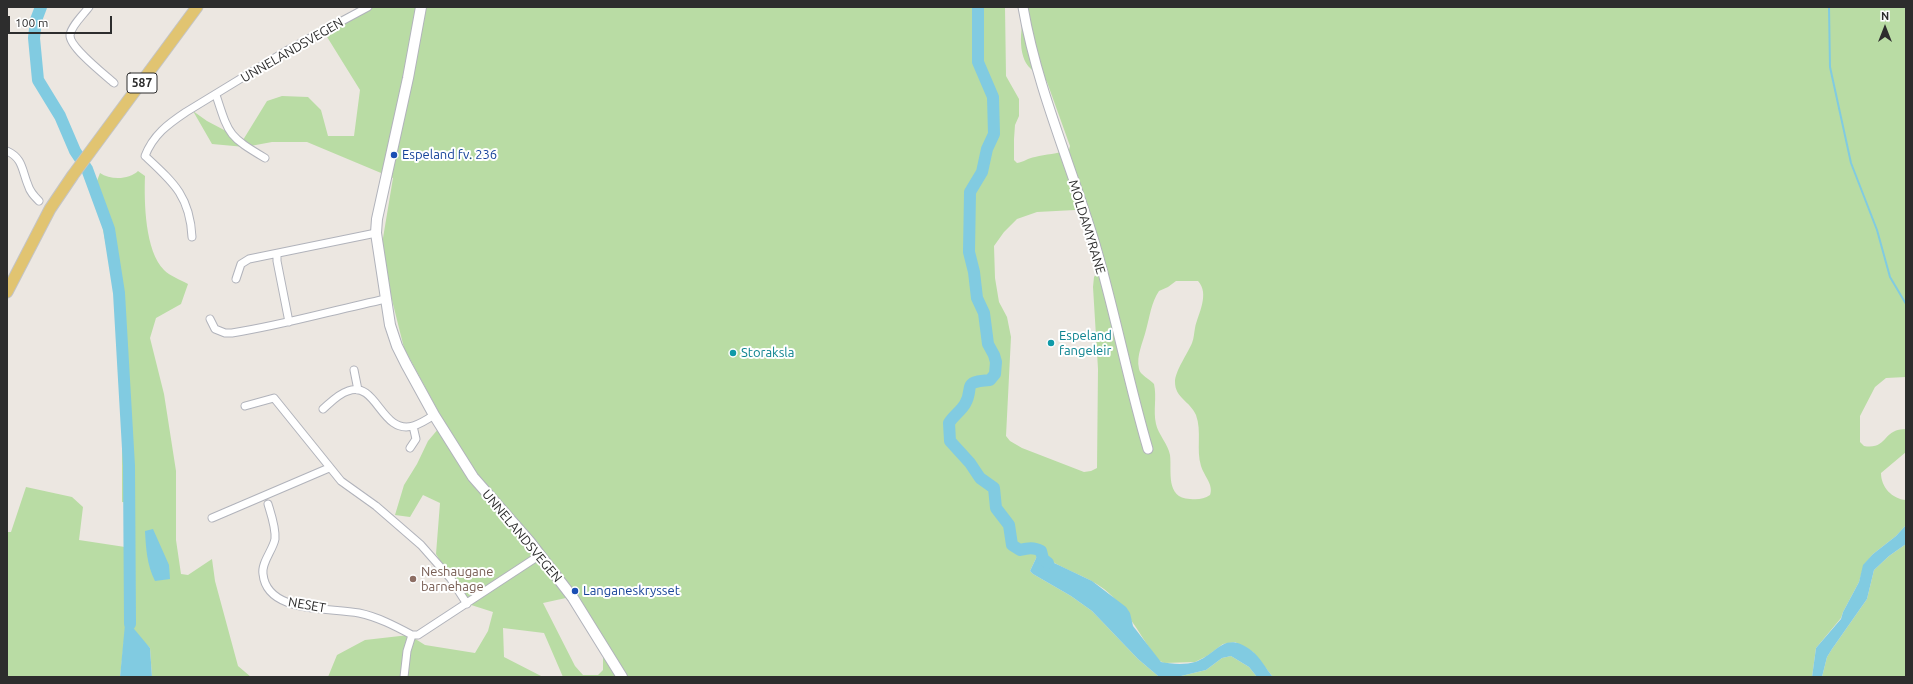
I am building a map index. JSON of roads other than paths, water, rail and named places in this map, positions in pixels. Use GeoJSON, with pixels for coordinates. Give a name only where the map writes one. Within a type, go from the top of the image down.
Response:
{"type":"FeatureCollection","features":[{"type":"Feature","properties":{"kind":"main road","name":"587"},"geometry":{"type":"LineString","coordinates":[[7,292],[36,233],[73,175],[197,7]]}},
{"type":"Feature","properties":{"kind":"main road","name":"UNNELANDSVEGEN"},"geometry":{"type":"LineString","coordinates":[[421,7],[408,78],[379,206],[376,233],[390,325],[397,346],[434,415],[473,477],[540,555],[573,598],[622,677]]}},
{"type":"Feature","properties":{"kind":"street"},"geometry":{"type":"LineString","coordinates":[[89,7],[72,31],[70,37],[78,50],[114,83]]}},
{"type":"Feature","properties":{"kind":"street","name":"UNNELANDSVEGEN"},"geometry":{"type":"LineString","coordinates":[[192,237],[190,218],[180,191],[146,156],[153,140],[170,122],[286,51],[368,7]]}},
{"type":"Feature","properties":{"kind":"street","name":"MOLDAMYRANE"},"geometry":{"type":"LineString","coordinates":[[1023,7],[1033,54],[1095,245],[1130,387],[1148,449]]}},
{"type":"Feature","properties":{"kind":"street"},"geometry":{"type":"LineString","coordinates":[[216,95],[231,135],[236,140],[265,158]]}},
{"type":"Feature","properties":{"kind":"street"},"geometry":{"type":"LineString","coordinates":[[7,151],[16,156],[21,163],[30,191],[39,202]]}},
{"type":"Feature","properties":{"kind":"street"},"geometry":{"type":"LineString","coordinates":[[236,279],[238,269],[244,261],[327,242],[376,233]]}},
{"type":"Feature","properties":{"kind":"street"},"geometry":{"type":"LineString","coordinates":[[277,254],[289,322]]}},
{"type":"Feature","properties":{"kind":"street"},"geometry":{"type":"LineString","coordinates":[[210,319],[215,329],[225,333],[289,322],[346,307],[386,299]]}},
{"type":"Feature","properties":{"kind":"street"},"geometry":{"type":"LineString","coordinates":[[354,370],[358,390]]}},
{"type":"Feature","properties":{"kind":"street"},"geometry":{"type":"LineString","coordinates":[[323,409],[345,392],[358,390],[368,395],[392,423],[400,426],[413,426],[434,415]]}},
{"type":"Feature","properties":{"kind":"street"},"geometry":{"type":"LineString","coordinates":[[245,406],[274,398],[329,468],[346,485],[376,506],[421,545],[450,578],[467,604]]}},
{"type":"Feature","properties":{"kind":"street"},"geometry":{"type":"LineString","coordinates":[[410,448],[416,439],[413,426]]}},
{"type":"Feature","properties":{"kind":"street"},"geometry":{"type":"LineString","coordinates":[[212,518],[329,468]]}},
{"type":"Feature","properties":{"kind":"street","name":"NESET"},"geometry":{"type":"LineString","coordinates":[[268,504],[273,521],[275,539],[262,572],[268,588],[276,598],[300,605],[357,613],[379,618],[412,635]]}},
{"type":"Feature","properties":{"kind":"street"},"geometry":{"type":"LineString","coordinates":[[404,677],[407,651],[412,635],[418,635],[540,555]]}},
{"type":"Feature","properties":{"kind":"water"},"geometry":{"type":"Polygon","coordinates":[[[1906,525],[1906,544],[1889,556],[1874,570],[1867,599],[1827,657],[1822,677],[1812,677],[1816,648],[1841,619],[1843,612],[1859,582],[1863,565],[1873,554],[1896,536],[1906,525]]]}},
{"type":"Feature","properties":{"kind":"water"},"geometry":{"type":"Polygon","coordinates":[[[153,529],[169,565],[170,579],[155,581],[150,569],[146,551],[145,531],[153,529]]]}},
{"type":"Feature","properties":{"kind":"water"},"geometry":{"type":"Polygon","coordinates":[[[1042,550],[1045,557],[1050,561],[1092,581],[1126,607],[1130,613],[1133,626],[1161,662],[1187,664],[1195,662],[1222,645],[1235,642],[1252,651],[1273,677],[1257,677],[1249,667],[1231,656],[1222,658],[1206,670],[1181,676],[1158,676],[1138,659],[1092,611],[1071,596],[1030,571],[1039,552],[1042,550]]]}},
{"type":"Feature","properties":{"kind":"water"},"geometry":{"type":"Polygon","coordinates":[[[125,624],[130,624],[150,648],[152,677],[120,677],[125,624]]]}},
{"type":"Feature","properties":{"kind":"waterway"},"geometry":{"type":"LineString","coordinates":[[41,7],[36,20],[34,38],[38,80],[60,116],[75,151],[87,169],[109,229],[119,293],[129,466],[130,624]]}},
{"type":"Feature","properties":{"kind":"waterway"},"geometry":{"type":"LineString","coordinates":[[978,7],[978,62],[993,97],[994,134],[987,149],[982,172],[970,192],[969,252],[974,272],[977,298],[984,313],[988,344],[996,362],[995,374],[990,380],[975,382],[970,386],[968,398],[965,404],[949,423],[950,441],[970,463],[980,478],[994,488],[996,508],[1009,525],[1012,545],[1020,550],[1031,548],[1041,551],[1043,559],[1048,563]]}},
{"type":"Feature","properties":{"kind":"waterway"},"geometry":{"type":"LineString","coordinates":[[1829,7],[1830,67],[1851,163],[1877,230],[1890,277],[1906,304]]}},
{"type":"Feature","properties":{"kind":"place","name":"Espeland fv. 236"},"geometry":{"type":"Point","coordinates":[394,155]}},
{"type":"Feature","properties":{"kind":"place","name":"Espeland fangeleir"},"geometry":{"type":"Point","coordinates":[1051,343]}},
{"type":"Feature","properties":{"kind":"place","name":"Storaksla"},"geometry":{"type":"Point","coordinates":[733,353]}},
{"type":"Feature","properties":{"kind":"place","name":"Neshaugane barnehage"},"geometry":{"type":"Point","coordinates":[413,579]}},
{"type":"Feature","properties":{"kind":"place","name":"Langaneskrysset"},"geometry":{"type":"Point","coordinates":[575,591]}}]}
